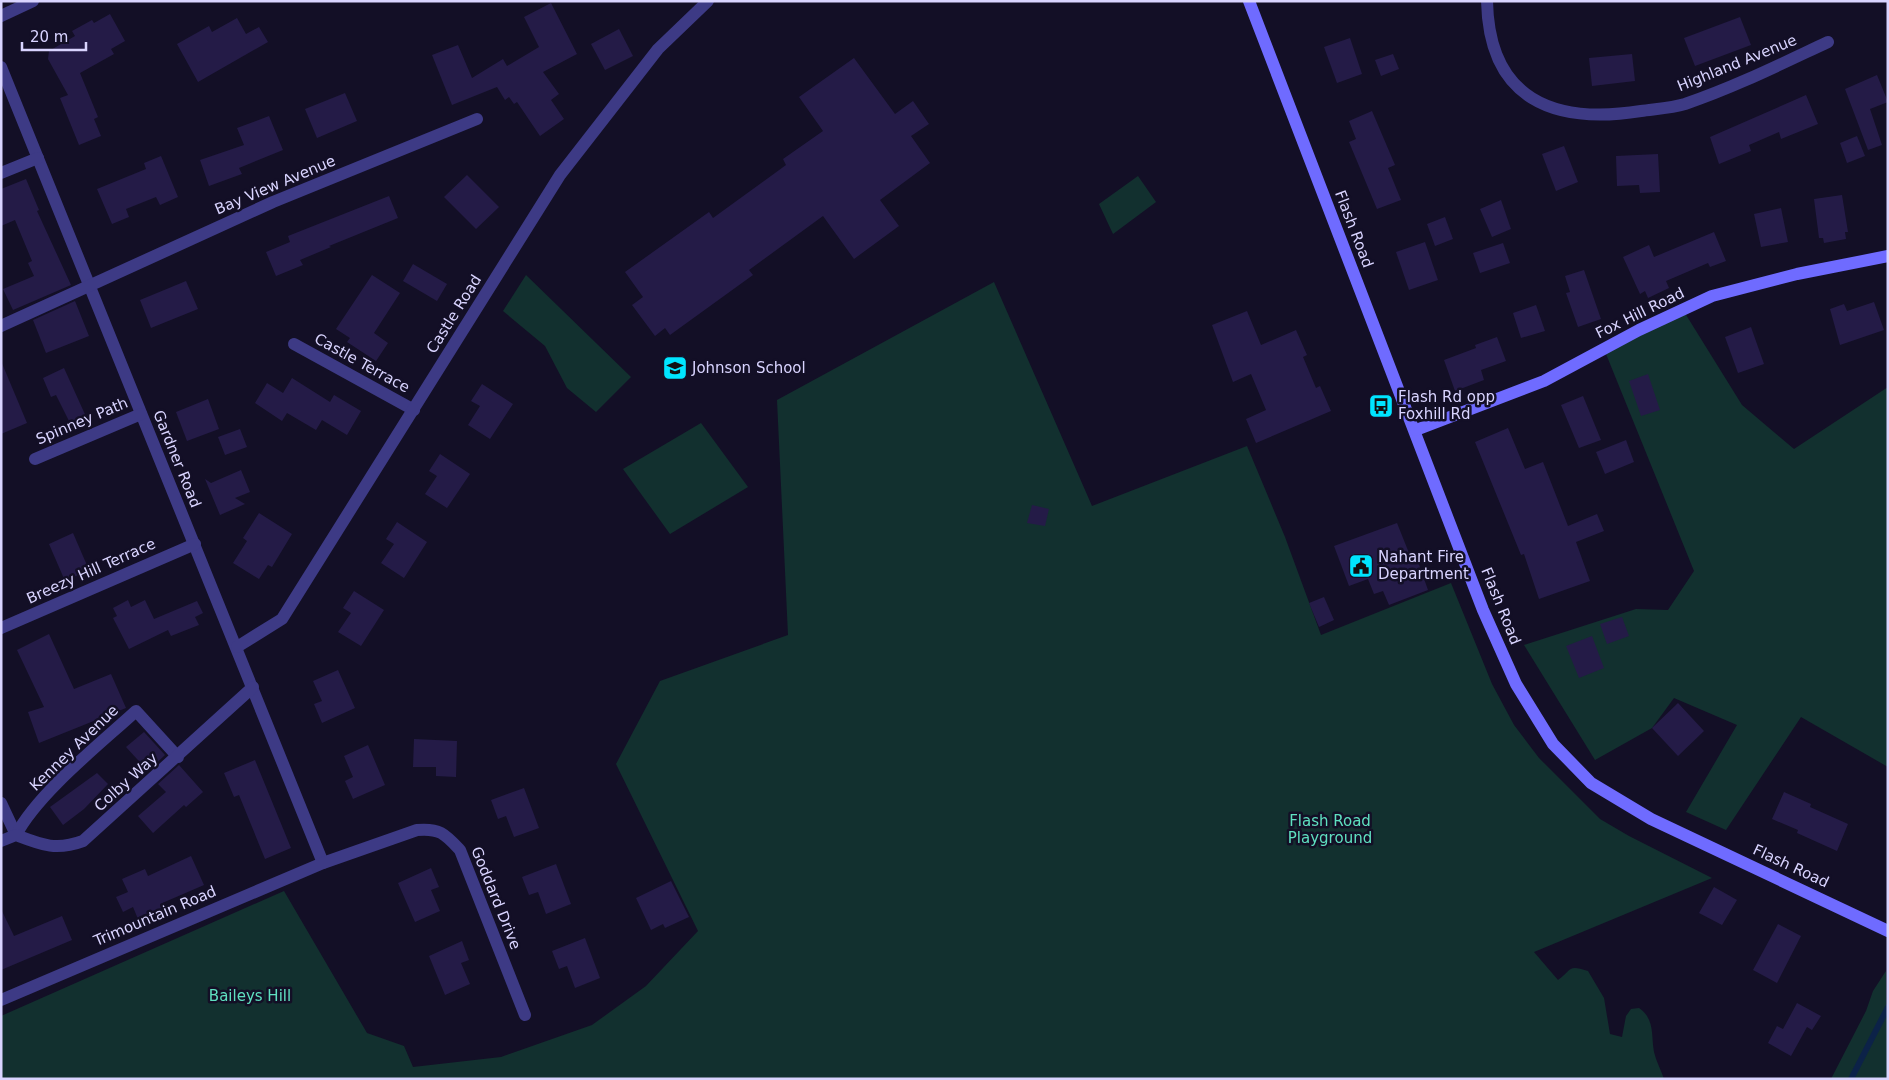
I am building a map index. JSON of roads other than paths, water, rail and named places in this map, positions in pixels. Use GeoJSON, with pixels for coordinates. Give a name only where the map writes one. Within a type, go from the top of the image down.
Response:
{"type":"FeatureCollection","features":[{"type":"Feature","properties":{"kind":"main road","name":"Flash Road"},"geometry":{"type":"LineString","coordinates":[[1250,1],[1484,610],[1512,676],[1553,744],[1591,783],[1651,819],[1782,879],[1888,931]]}},
{"type":"Feature","properties":{"kind":"main road","name":"Fox Hill Road"},"geometry":{"type":"LineString","coordinates":[[1416,430],[1544,381],[1639,330],[1712,296],[1797,274],[1888,256]]}},
{"type":"Feature","properties":{"kind":"street"},"geometry":{"type":"LineString","coordinates":[[1,16],[33,1]]}},
{"type":"Feature","properties":{"kind":"street","name":"Castle Road"},"geometry":{"type":"LineString","coordinates":[[236,647],[265,632],[282,619],[560,175],[658,49],[708,1]]}},
{"type":"Feature","properties":{"kind":"street","name":"Highland Avenue"},"geometry":{"type":"LineString","coordinates":[[1487,1],[1488,25],[1498,59],[1521,93],[1542,105],[1579,114],[1620,114],[1684,104],[1750,78],[1828,42]]}},
{"type":"Feature","properties":{"kind":"street","name":"Gardner Road"},"geometry":{"type":"LineString","coordinates":[[1,67],[323,863]]}},
{"type":"Feature","properties":{"kind":"street","name":"Bay View Avenue"},"geometry":{"type":"LineString","coordinates":[[1,326],[273,202],[477,119]]}},
{"type":"Feature","properties":{"kind":"street"},"geometry":{"type":"LineString","coordinates":[[1,174],[38,158]]}},
{"type":"Feature","properties":{"kind":"street","name":"Castle Terrace"},"geometry":{"type":"LineString","coordinates":[[294,344],[414,410]]}},
{"type":"Feature","properties":{"kind":"street","name":"Spinney Path"},"geometry":{"type":"LineString","coordinates":[[35,459],[141,414]]}},
{"type":"Feature","properties":{"kind":"street","name":"Breezy Hill Terrace"},"geometry":{"type":"LineString","coordinates":[[1,628],[194,544]]}},
{"type":"Feature","properties":{"kind":"street","name":"Colby Way"},"geometry":{"type":"LineString","coordinates":[[16,835],[43,846],[66,848],[83,841],[178,757],[253,687]]}},
{"type":"Feature","properties":{"kind":"street","name":"Kenney Avenue"},"geometry":{"type":"LineString","coordinates":[[16,835],[25,818],[47,794],[136,711],[178,757]]}},
{"type":"Feature","properties":{"kind":"street"},"geometry":{"type":"LineString","coordinates":[[1,803],[16,835],[1,841]]}},
{"type":"Feature","properties":{"kind":"street","name":"Goddard Drive"},"geometry":{"type":"LineString","coordinates":[[323,863],[417,830],[433,828],[446,835],[460,850],[525,1015]]}},
{"type":"Feature","properties":{"kind":"street","name":"Trimountain Road"},"geometry":{"type":"LineString","coordinates":[[1,1000],[323,863]]}},
{"type":"Feature","properties":{"kind":"waterway"},"geometry":{"type":"LineString","coordinates":[[1851,1079],[1888,1007]]}},
{"type":"Feature","properties":{"kind":"place","name":"Johnson School"},"geometry":{"type":"Point","coordinates":[675,368]}},
{"type":"Feature","properties":{"kind":"place","name":"Flash Rd opp Foxhill Rd"},"geometry":{"type":"Point","coordinates":[1381,406]}},
{"type":"Feature","properties":{"kind":"place","name":"Nahant Fire Department"},"geometry":{"type":"Point","coordinates":[1361,566]}},
{"type":"Feature","properties":{"kind":"park label","name":"Flash Road Playground"},"geometry":{"type":"Point","coordinates":[1330,830]}},
{"type":"Feature","properties":{"kind":"park label","name":"Baileys Hill"},"geometry":{"type":"Point","coordinates":[250,996]}}]}
